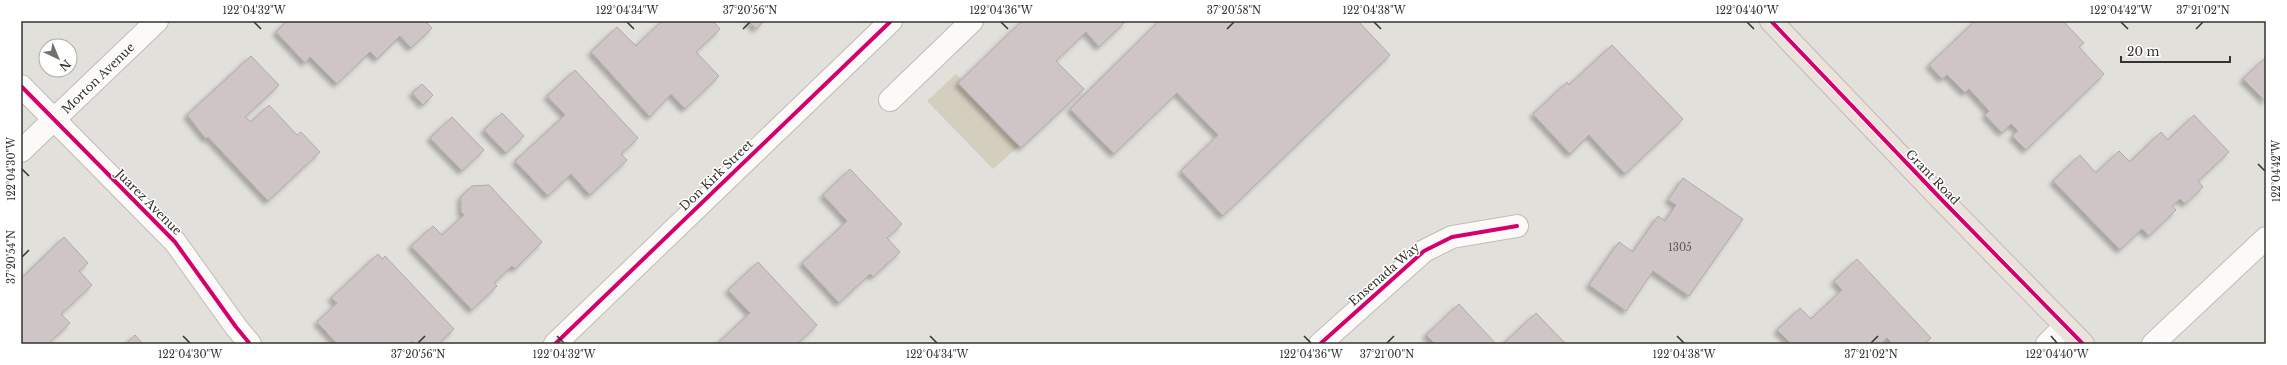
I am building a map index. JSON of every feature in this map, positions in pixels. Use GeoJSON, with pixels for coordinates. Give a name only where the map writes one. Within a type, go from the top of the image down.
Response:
{"type":"FeatureCollection","features":[{"type":"Feature","properties":{"kind":"main road","name":"Grant Road"},"geometry":{"type":"LineString","coordinates":[[1771,21],[1941,199],[2083,344]]}},
{"type":"Feature","properties":{"kind":"street","name":"Morton Avenue"},"geometry":{"type":"LineString","coordinates":[[21,151],[156,21]]}},
{"type":"Feature","properties":{"kind":"street","name":"Don Kirk Street"},"geometry":{"type":"LineString","coordinates":[[555,344],[891,21]]}},
{"type":"Feature","properties":{"kind":"street"},"geometry":{"type":"LineString","coordinates":[[890,100],[972,21]]}},
{"type":"Feature","properties":{"kind":"street","name":"Juarez Avenue"},"geometry":{"type":"LineString","coordinates":[[21,86],[175,242],[236,327],[250,344]]}},
{"type":"Feature","properties":{"kind":"street","name":"Ensenada Way"},"geometry":{"type":"LineString","coordinates":[[1320,344],[1424,250],[1452,237],[1517,226]]}},
{"type":"Feature","properties":{"kind":"street"},"geometry":{"type":"LineString","coordinates":[[2153,344],[2266,238]]}},
{"type":"Feature","properties":{"kind":"street"},"geometry":{"type":"LineString","coordinates":[[2047,344],[2065,326]]}},
{"type":"Feature","properties":{"kind":"shaded area"},"geometry":{"type":"Polygon","coordinates":[[[956,74],[961,79],[958,83],[1019,146],[993,169],[927,101],[956,74]]]}},
{"type":"Feature","properties":{"kind":"building"},"geometry":{"type":"Polygon","coordinates":[[[287,21],[425,21],[432,28],[411,48],[400,36],[377,59],[370,52],[337,84],[310,57],[305,63],[276,32],[287,21]]]}},
{"type":"Feature","properties":{"kind":"building"},"geometry":{"type":"Polygon","coordinates":[[[662,21],[713,21],[720,29],[696,52],[719,76],[685,109],[671,94],[650,117],[591,52],[617,27],[636,46],[662,21]]]}},
{"type":"Feature","properties":{"kind":"building"},"geometry":{"type":"Polygon","coordinates":[[[748,21],[764,21],[756,29],[748,21]]]}},
{"type":"Feature","properties":{"kind":"building"},"geometry":{"type":"Polygon","coordinates":[[[1022,21],[1126,21],[1099,47],[1086,32],[1056,61],[1084,89],[1021,148],[958,83],[1022,21]]]}},
{"type":"Feature","properties":{"kind":"building"},"geometry":{"type":"Polygon","coordinates":[[[1159,21],[1358,21],[1390,55],[1223,216],[1181,171],[1218,135],[1177,93],[1114,154],[1070,109],[1159,21]]]}},
{"type":"Feature","properties":{"kind":"building"},"geometry":{"type":"Polygon","coordinates":[[[1975,21],[2063,21],[2084,43],[2079,47],[2104,74],[2026,150],[2012,136],[2018,131],[2011,124],[2002,133],[1985,115],[1989,111],[1969,89],[1965,93],[1947,75],[1942,79],[1929,65],[1975,21]]]}},
{"type":"Feature","properties":{"kind":"building"},"geometry":{"type":"Polygon","coordinates":[[[1612,45],[1683,119],[1625,174],[1589,135],[1570,154],[1533,114],[1567,82],[1569,85],[1612,45]]]}},
{"type":"Feature","properties":{"kind":"building"},"geometry":{"type":"Polygon","coordinates":[[[251,56],[279,85],[245,117],[251,122],[269,105],[297,135],[301,132],[320,152],[268,201],[208,137],[206,139],[187,115],[251,56]]]}},
{"type":"Feature","properties":{"kind":"building"},"geometry":{"type":"Polygon","coordinates":[[[2266,57],[2266,102],[2243,79],[2266,57]]]}},
{"type":"Feature","properties":{"kind":"building"},"geometry":{"type":"Polygon","coordinates":[[[575,70],[638,138],[621,154],[627,160],[590,195],[571,174],[548,196],[515,161],[565,115],[547,96],[575,70]]]}},
{"type":"Feature","properties":{"kind":"building"},"geometry":{"type":"Polygon","coordinates":[[[422,84],[433,95],[423,105],[412,93],[422,84]]]}},
{"type":"Feature","properties":{"kind":"building"},"geometry":{"type":"Polygon","coordinates":[[[502,113],[524,136],[506,153],[484,130],[502,113]]]}},
{"type":"Feature","properties":{"kind":"building"},"geometry":{"type":"Polygon","coordinates":[[[2194,115],[2229,152],[2198,181],[2203,187],[2185,204],[2180,199],[2172,206],[2176,210],[2149,236],[2142,229],[2120,250],[2053,181],[2080,155],[2096,173],[2119,151],[2130,162],[2161,132],[2168,140],[2194,115]]]}},
{"type":"Feature","properties":{"kind":"building"},"geometry":{"type":"Polygon","coordinates":[[[452,117],[484,150],[462,171],[430,138],[452,117]]]}},
{"type":"Feature","properties":{"kind":"building"},"geometry":{"type":"Polygon","coordinates":[[[850,169],[902,224],[887,238],[900,252],[873,277],[870,274],[839,303],[802,263],[847,221],[823,195],[850,169]]]}},
{"type":"Feature","properties":{"kind":"building"},"geometry":{"type":"Polygon","coordinates":[[[1683,178],[1743,219],[1689,296],[1653,271],[1626,311],[1589,285],[1619,242],[1633,252],[1658,216],[1665,221],[1676,205],[1668,200],[1683,178]]]}},
{"type":"Feature","properties":{"kind":"building"},"geometry":{"type":"Polygon","coordinates":[[[489,185],[542,242],[515,269],[512,266],[494,283],[497,286],[472,310],[411,246],[433,226],[442,235],[464,215],[461,212],[461,197],[472,186],[489,185]]]}},
{"type":"Feature","properties":{"kind":"building"},"geometry":{"type":"Polygon","coordinates":[[[64,237],[88,263],[79,271],[92,285],[61,314],[70,323],[48,344],[21,344],[21,279],[64,237]]]}},
{"type":"Feature","properties":{"kind":"building"},"geometry":{"type":"Polygon","coordinates":[[[378,254],[382,259],[385,256],[454,329],[438,344],[415,344],[412,341],[410,344],[337,344],[317,322],[337,303],[331,298],[378,254]]]}},
{"type":"Feature","properties":{"kind":"building"},"geometry":{"type":"Polygon","coordinates":[[[1857,259],[1931,338],[1924,344],[1893,344],[1887,338],[1881,344],[1791,344],[1777,330],[1800,308],[1811,319],[1842,290],[1834,281],[1857,259]]]}},
{"type":"Feature","properties":{"kind":"building"},"geometry":{"type":"Polygon","coordinates":[[[758,262],[817,325],[797,344],[717,344],[750,313],[728,290],[758,262]]]}},
{"type":"Feature","properties":{"kind":"building"},"geometry":{"type":"Polygon","coordinates":[[[1459,304],[1496,344],[1435,344],[1426,335],[1459,304]]]}},
{"type":"Feature","properties":{"kind":"building"},"geometry":{"type":"Polygon","coordinates":[[[1536,313],[1566,344],[1503,344],[1536,313]]]}},
{"type":"Feature","properties":{"kind":"building"},"geometry":{"type":"Polygon","coordinates":[[[135,335],[143,344],[126,344],[135,335]]]}},
{"type":"Feature","properties":{"kind":"cycle path"},"geometry":{"type":"LineString","coordinates":[[555,344],[891,21]]}},
{"type":"Feature","properties":{"kind":"cycle path"},"geometry":{"type":"LineString","coordinates":[[1771,21],[1941,199],[2083,344]]}},
{"type":"Feature","properties":{"kind":"cycle path"},"geometry":{"type":"LineString","coordinates":[[21,86],[175,242],[236,327],[250,344]]}},
{"type":"Feature","properties":{"kind":"cycle path"},"geometry":{"type":"LineString","coordinates":[[1320,344],[1424,251],[1452,237],[1517,226]]}}]}
